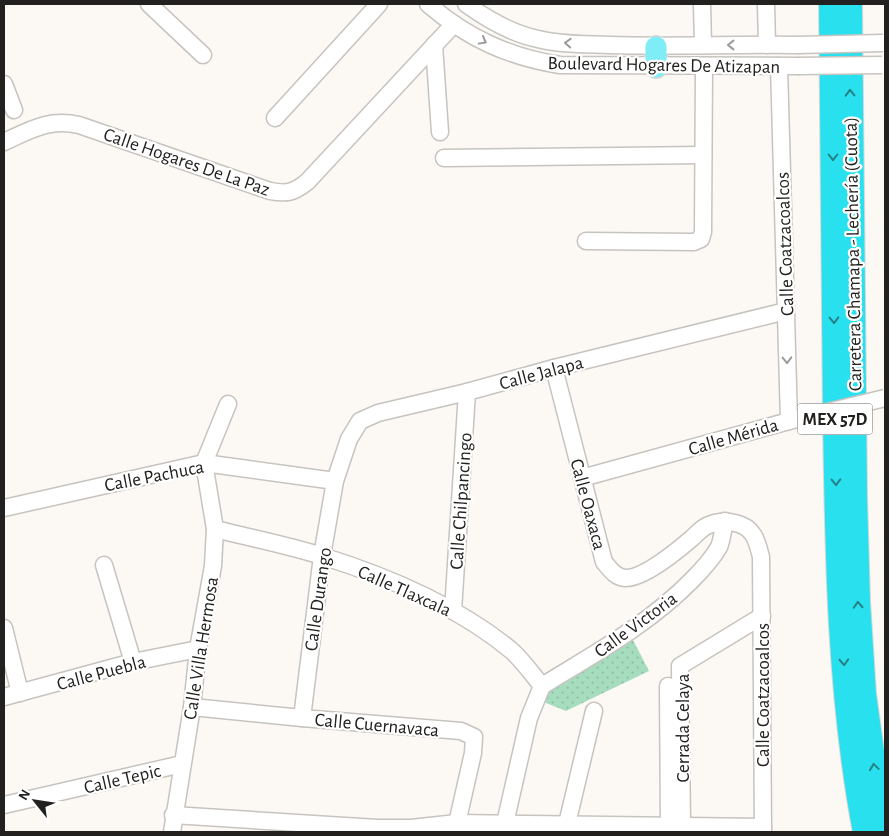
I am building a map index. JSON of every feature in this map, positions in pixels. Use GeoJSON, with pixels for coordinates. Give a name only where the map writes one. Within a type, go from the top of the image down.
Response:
{"type":"FeatureCollection","features":[{"type":"Feature","properties":{"kind":"highway","name":"Carretera Chamapa - Lechería (Cuota)"},"geometry":{"type":"LineString","coordinates":[[831,4],[836,503],[845,695],[865,832]]}},
{"type":"Feature","properties":{"kind":"highway","name":"Carretera Chamapa - Lechería (Cuota)"},"geometry":{"type":"LineString","coordinates":[[850,4],[855,496],[858,601],[864,694],[885,832]]}},
{"type":"Feature","properties":{"kind":"street"},"geometry":{"type":"LineString","coordinates":[[149,4],[203,55]]}},
{"type":"Feature","properties":{"kind":"street"},"geometry":{"type":"LineString","coordinates":[[275,118],[379,4]]}},
{"type":"Feature","properties":{"kind":"street","name":"Boulevard Hogares De Atizapan"},"geometry":{"type":"LineString","coordinates":[[428,4],[454,24],[485,43],[532,61],[560,65],[656,57],[703,45],[884,43]]}},
{"type":"Feature","properties":{"kind":"street","name":"Boulevard Hogares De Atizapan"},"geometry":{"type":"LineString","coordinates":[[466,4],[495,22],[537,39],[704,66],[884,65]]}},
{"type":"Feature","properties":{"kind":"street"},"geometry":{"type":"LineString","coordinates":[[702,4],[703,45]]}},
{"type":"Feature","properties":{"kind":"street"},"geometry":{"type":"LineString","coordinates":[[766,4],[767,45]]}},
{"type":"Feature","properties":{"kind":"street","name":"Calle Hogares De La Paz"},"geometry":{"type":"LineString","coordinates":[[4,142],[39,126],[65,122],[79,125],[270,190],[284,193],[297,190],[307,182],[454,24]]}},
{"type":"Feature","properties":{"kind":"street"},"geometry":{"type":"LineString","coordinates":[[434,45],[440,132]]}},
{"type":"Feature","properties":{"kind":"street"},"geometry":{"type":"LineString","coordinates":[[586,241],[694,242],[701,239],[703,232],[704,66]]}},
{"type":"Feature","properties":{"kind":"street","name":"Calle Coatzacoalcos"},"geometry":{"type":"LineString","coordinates":[[779,66],[788,421]]}},
{"type":"Feature","properties":{"kind":"street"},"geometry":{"type":"LineString","coordinates":[[4,84],[14,110]]}},
{"type":"Feature","properties":{"kind":"street"},"geometry":{"type":"LineString","coordinates":[[444,158],[703,155]]}},
{"type":"Feature","properties":{"kind":"street","name":"Calle Jalapa"},"geometry":{"type":"LineString","coordinates":[[335,481],[349,439],[360,421],[378,413],[786,311]]}},
{"type":"Feature","properties":{"kind":"street","name":"Calle Oaxaca"},"geometry":{"type":"LineString","coordinates":[[554,368],[604,562],[613,573],[625,578],[640,574],[673,554],[708,525],[725,521]]}},
{"type":"Feature","properties":{"kind":"street","name":"Calle Chilpancingo"},"geometry":{"type":"LineString","coordinates":[[452,611],[467,392]]}},
{"type":"Feature","properties":{"kind":"street","name":"Calle Mérida"},"geometry":{"type":"LineString","coordinates":[[582,478],[788,421],[885,398]]}},
{"type":"Feature","properties":{"kind":"street"},"geometry":{"type":"LineString","coordinates":[[204,463],[228,404]]}},
{"type":"Feature","properties":{"kind":"street","name":"Calle Pachuca"},"geometry":{"type":"LineString","coordinates":[[4,508],[204,463],[335,481]]}},
{"type":"Feature","properties":{"kind":"street","name":"Calle Villa Hermosa"},"geometry":{"type":"LineString","coordinates":[[172,832],[173,815],[192,706],[198,649],[210,590],[215,529],[204,463]]}},
{"type":"Feature","properties":{"kind":"street","name":"Calle Durango"},"geometry":{"type":"LineString","coordinates":[[302,718],[322,556],[335,481]]}},
{"type":"Feature","properties":{"kind":"street","name":"Calle Coatzacoalcos"},"geometry":{"type":"LineString","coordinates":[[725,521],[742,525],[757,537],[761,557],[763,829]]}},
{"type":"Feature","properties":{"kind":"street","name":"Calle Victoria"},"geometry":{"type":"LineString","coordinates":[[542,686],[640,624],[678,594],[705,567],[719,546],[725,521]]}},
{"type":"Feature","properties":{"kind":"street","name":"Calle Tlaxcala"},"geometry":{"type":"LineString","coordinates":[[215,529],[322,556],[409,589],[487,632],[514,653],[542,686]]}},
{"type":"Feature","properties":{"kind":"street"},"geometry":{"type":"LineString","coordinates":[[104,565],[132,662]]}},
{"type":"Feature","properties":{"kind":"street","name":"Cerrada Celaya"},"geometry":{"type":"LineString","coordinates":[[673,827],[680,666],[762,616]]}},
{"type":"Feature","properties":{"kind":"street"},"geometry":{"type":"LineString","coordinates":[[4,628],[20,693]]}},
{"type":"Feature","properties":{"kind":"street","name":"Calle Puebla"},"geometry":{"type":"LineString","coordinates":[[4,697],[132,662],[198,649]]}},
{"type":"Feature","properties":{"kind":"street"},"geometry":{"type":"LineString","coordinates":[[504,828],[529,718],[542,686]]}},
{"type":"Feature","properties":{"kind":"street","name":"Cerrada Celaya"},"geometry":{"type":"LineString","coordinates":[[668,686],[673,827]]}},
{"type":"Feature","properties":{"kind":"street","name":"Calle Cuernavaca"},"geometry":{"type":"LineString","coordinates":[[192,706],[302,718],[461,731],[474,738],[474,752],[456,828]]}},
{"type":"Feature","properties":{"kind":"street"},"geometry":{"type":"LineString","coordinates":[[566,829],[594,711]]}},
{"type":"Feature","properties":{"kind":"street","name":"Calle Tepic"},"geometry":{"type":"LineString","coordinates":[[4,805],[182,764]]}},
{"type":"Feature","properties":{"kind":"street"},"geometry":{"type":"LineString","coordinates":[[173,815],[377,828],[566,829],[673,827],[763,829]]}},
{"type":"Feature","properties":{"kind":"green space"},"geometry":{"type":"Polygon","coordinates":[[[630,634],[649,671],[566,711],[541,701],[545,687],[630,634]]]}}]}
